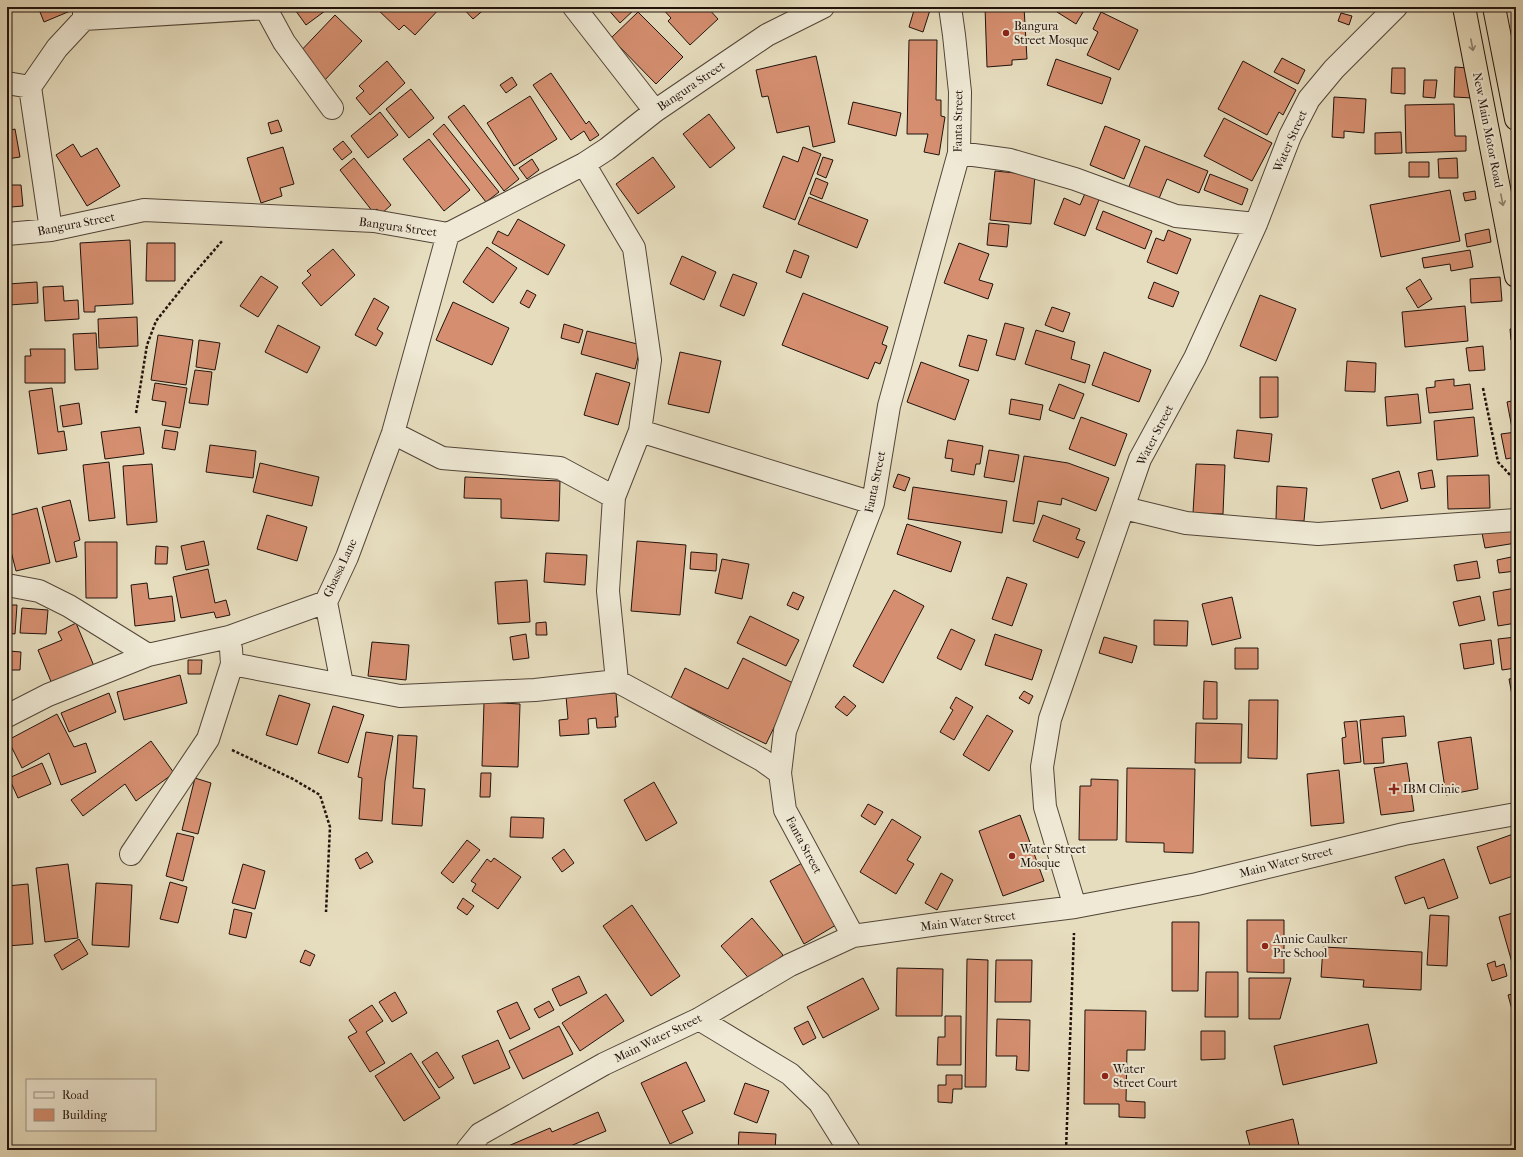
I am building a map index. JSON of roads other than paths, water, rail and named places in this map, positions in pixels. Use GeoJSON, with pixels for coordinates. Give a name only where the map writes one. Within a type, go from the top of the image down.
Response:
{"type":"FeatureCollection","features":[{"type":"Feature","properties":{"kind":"highway","name":"New Main Motor Road"},"geometry":{"type":"LineString","coordinates":[[1464,7],[1516,276]]}},
{"type":"Feature","properties":{"kind":"highway"},"geometry":{"type":"LineString","coordinates":[[1494,7],[1516,119]]}},
{"type":"Feature","properties":{"kind":"street"},"geometry":{"type":"LineString","coordinates":[[574,7],[655,111]]}},
{"type":"Feature","properties":{"kind":"street","name":"Bangura Street"},"geometry":{"type":"LineString","coordinates":[[7,234],[51,230],[144,210],[374,221],[448,234],[584,164],[607,149],[655,111],[767,35],[823,7]]}},
{"type":"Feature","properties":{"kind":"street","name":"Fanta Street"},"geometry":{"type":"LineString","coordinates":[[853,936],[785,810],[780,773],[785,731],[873,503],[889,406],[959,153],[960,92],[950,7]]}},
{"type":"Feature","properties":{"kind":"street","name":"Water Street"},"geometry":{"type":"LineString","coordinates":[[1075,908],[1045,808],[1042,767],[1050,719],[1140,459],[1196,358],[1256,224],[1290,136],[1310,99],[1334,68],[1396,7]]}},
{"type":"Feature","properties":{"kind":"street"},"geometry":{"type":"LineString","coordinates":[[51,230],[30,87],[84,13],[266,8],[284,42],[332,108]]}},
{"type":"Feature","properties":{"kind":"street"},"geometry":{"type":"LineString","coordinates":[[7,83],[30,87]]}},
{"type":"Feature","properties":{"kind":"street"},"geometry":{"type":"LineString","coordinates":[[959,153],[1010,160],[1075,179],[1176,216],[1256,224]]}},
{"type":"Feature","properties":{"kind":"street"},"geometry":{"type":"LineString","coordinates":[[584,164],[634,248],[650,360],[640,432],[614,497],[608,591],[617,680]]}},
{"type":"Feature","properties":{"kind":"street","name":"Gbassa Lane"},"geometry":{"type":"LineString","coordinates":[[7,716],[48,695],[148,655],[230,637],[326,602],[347,557],[393,433],[448,234]]}},
{"type":"Feature","properties":{"kind":"street"},"geometry":{"type":"LineString","coordinates":[[640,432],[873,503]]}},
{"type":"Feature","properties":{"kind":"street"},"geometry":{"type":"LineString","coordinates":[[393,433],[442,458],[560,468],[614,497]]}},
{"type":"Feature","properties":{"kind":"street"},"geometry":{"type":"LineString","coordinates":[[1124,508],[1186,523],[1318,534],[1516,520]]}},
{"type":"Feature","properties":{"kind":"street"},"geometry":{"type":"LineString","coordinates":[[7,585],[39,591],[69,606],[148,655]]}},
{"type":"Feature","properties":{"kind":"street"},"geometry":{"type":"LineString","coordinates":[[326,602],[342,684]]}},
{"type":"Feature","properties":{"kind":"street"},"geometry":{"type":"LineString","coordinates":[[131,854],[208,738],[232,664],[230,637]]}},
{"type":"Feature","properties":{"kind":"street"},"geometry":{"type":"LineString","coordinates":[[232,664],[400,696],[535,690],[617,680],[762,760],[780,773]]}},
{"type":"Feature","properties":{"kind":"street","name":"Main Water Street"},"geometry":{"type":"LineString","coordinates":[[467,1150],[480,1134],[604,1064],[699,1019],[790,965],[853,936],[938,924],[1075,908],[1197,884],[1404,834],[1516,814]]}},
{"type":"Feature","properties":{"kind":"street"},"geometry":{"type":"LineString","coordinates":[[699,1019],[790,1074],[819,1102],[849,1150]]}},
{"type":"Feature","properties":{"kind":"place","name":"Bangura Street Mosque"},"geometry":{"type":"Point","coordinates":[1006,33]}},
{"type":"Feature","properties":{"kind":"place","name":"IBM Clinic"},"geometry":{"type":"Point","coordinates":[1394,789]}},
{"type":"Feature","properties":{"kind":"place","name":"Water Street Mosque"},"geometry":{"type":"Point","coordinates":[1012,856]}},
{"type":"Feature","properties":{"kind":"place","name":"Annie Caulker Pre School"},"geometry":{"type":"Point","coordinates":[1265,946]}},
{"type":"Feature","properties":{"kind":"place","name":"Water Street Court"},"geometry":{"type":"Point","coordinates":[1105,1076]}}]}
